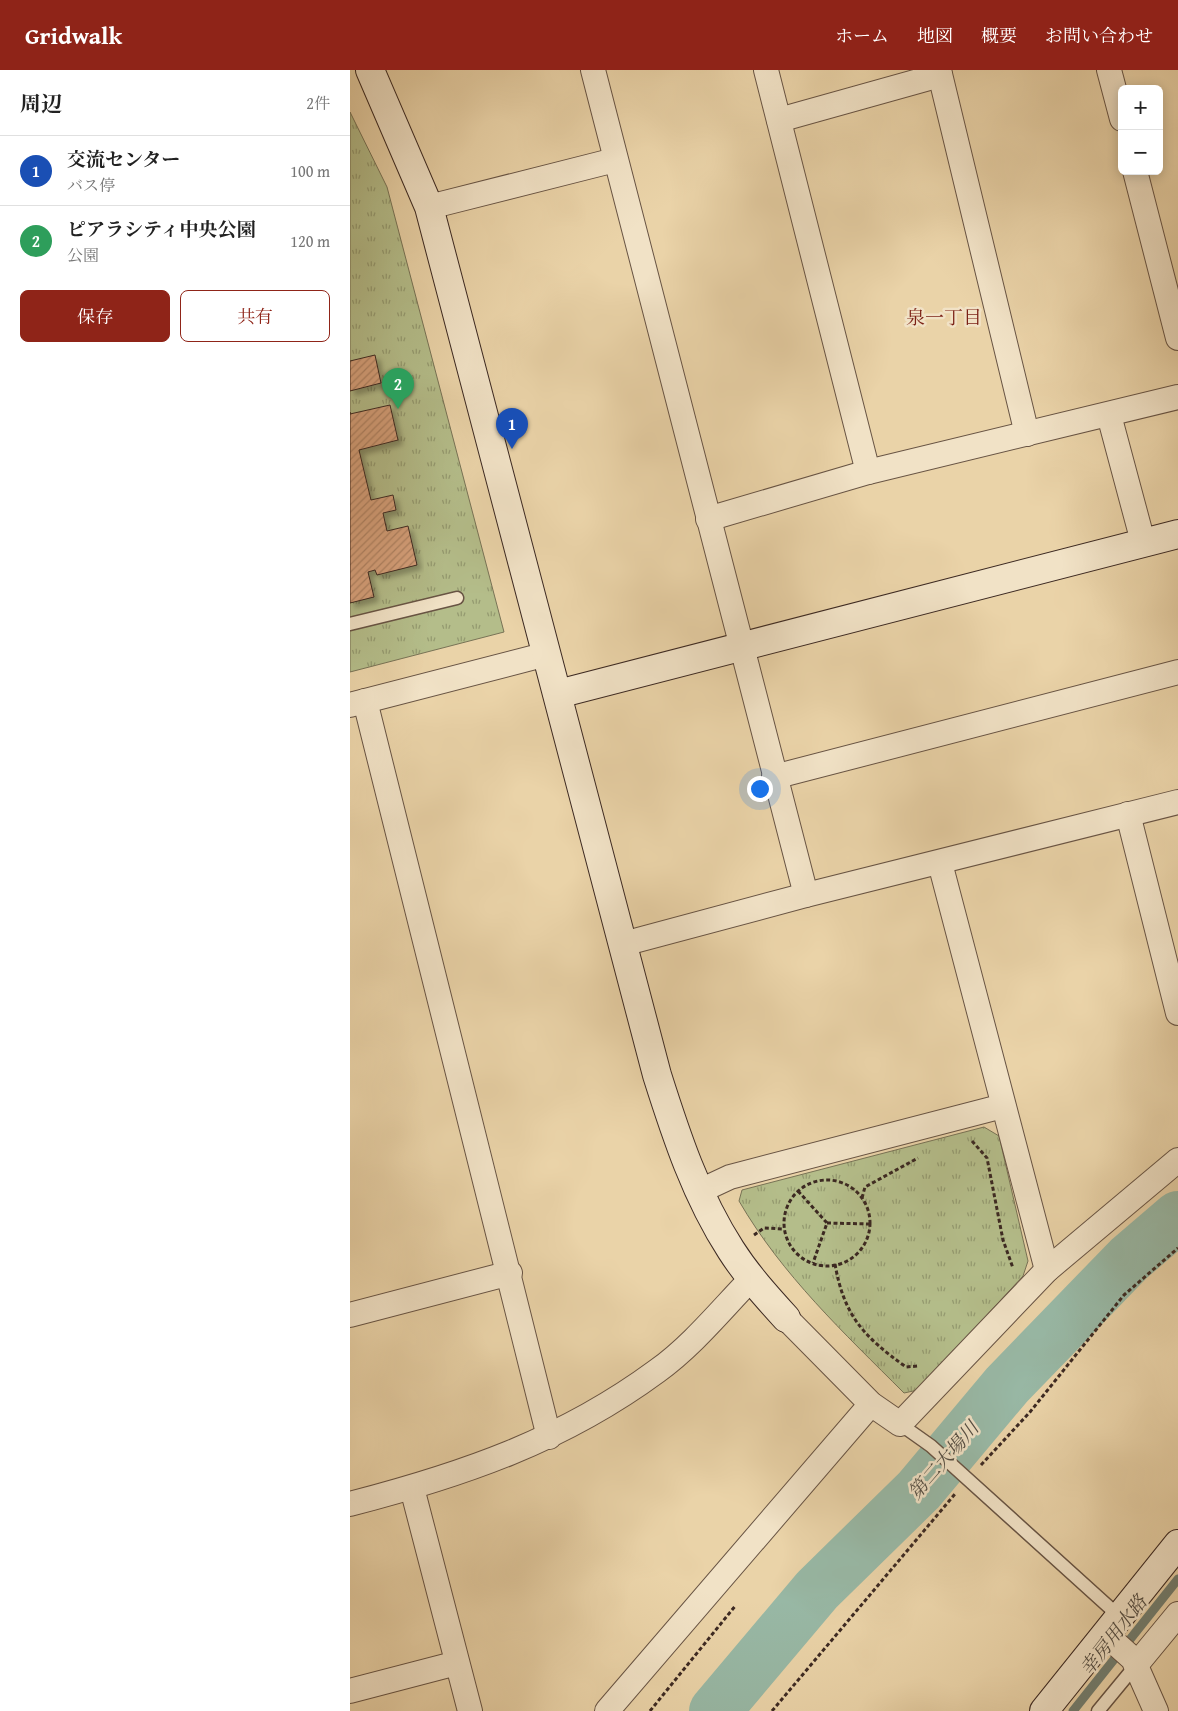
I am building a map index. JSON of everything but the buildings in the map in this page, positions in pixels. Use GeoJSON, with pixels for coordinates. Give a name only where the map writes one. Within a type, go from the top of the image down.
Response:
{"type":"FeatureCollection","features":[{"type":"Feature","properties":{"kind":"street"},"geometry":{"type":"LineString","coordinates":[[370,70],[429,207],[623,944],[678,1142],[700,1191],[730,1249],[751,1279],[786,1318],[871,1404],[900,1424],[1047,1270],[1178,1160]]}},
{"type":"Feature","properties":{"kind":"street"},"geometry":{"type":"LineString","coordinates":[[593,70],[774,778],[806,895]]}},
{"type":"Feature","properties":{"kind":"street"},"geometry":{"type":"LineString","coordinates":[[766,70],[868,472]]}},
{"type":"Feature","properties":{"kind":"street"},"geometry":{"type":"LineString","coordinates":[[1109,70],[1118,104]]}},
{"type":"Feature","properties":{"kind":"street"},"geometry":{"type":"LineString","coordinates":[[779,120],[939,72],[1027,434]]}},
{"type":"Feature","properties":{"kind":"street"},"geometry":{"type":"LineString","coordinates":[[429,207],[615,160]]}},
{"type":"Feature","properties":{"kind":"street"},"geometry":{"type":"LineString","coordinates":[[1136,175],[1178,338]]}},
{"type":"Feature","properties":{"kind":"street"},"geometry":{"type":"LineString","coordinates":[[708,519],[868,472],[1178,397]]}},
{"type":"Feature","properties":{"kind":"street"},"geometry":{"type":"LineString","coordinates":[[1109,415],[1143,542]]}},
{"type":"Feature","properties":{"kind":"street"},"geometry":{"type":"LineString","coordinates":[[558,694],[1178,534]]}},
{"type":"Feature","properties":{"kind":"street"},"geometry":{"type":"LineString","coordinates":[[547,654],[358,703],[510,1273],[550,1437]]}},
{"type":"Feature","properties":{"kind":"street"},"geometry":{"type":"LineString","coordinates":[[774,778],[1178,672]]}},
{"type":"Feature","properties":{"kind":"street"},"geometry":{"type":"LineString","coordinates":[[623,944],[806,895],[1178,802]]}},
{"type":"Feature","properties":{"kind":"street"},"geometry":{"type":"LineString","coordinates":[[1128,814],[1178,1012]]}},
{"type":"Feature","properties":{"kind":"street"},"geometry":{"type":"LineString","coordinates":[[940,863],[1047,1270]]}},
{"type":"Feature","properties":{"kind":"street"},"geometry":{"type":"LineString","coordinates":[[700,1191],[730,1177],[1003,1106]]}},
{"type":"Feature","properties":{"kind":"street"},"geometry":{"type":"LineString","coordinates":[[350,1315],[510,1273]]}},
{"type":"Feature","properties":{"kind":"street"},"geometry":{"type":"LineString","coordinates":[[350,1504],[460,1474],[550,1437],[613,1401],[658,1370],[708,1325],[751,1279]]}},
{"type":"Feature","properties":{"kind":"street"},"geometry":{"type":"LineString","coordinates":[[607,1711],[871,1404]]}},
{"type":"Feature","properties":{"kind":"street"},"geometry":{"type":"LineString","coordinates":[[412,1488],[470,1711]]}},
{"type":"Feature","properties":{"kind":"street"},"geometry":{"type":"LineString","coordinates":[[1044,1711],[1178,1544]]}},
{"type":"Feature","properties":{"kind":"street"},"geometry":{"type":"LineString","coordinates":[[1135,1662],[1178,1614]]}},
{"type":"Feature","properties":{"kind":"street"},"geometry":{"type":"LineString","coordinates":[[1113,1626],[1135,1662],[1156,1711]]}},
{"type":"Feature","properties":{"kind":"street"},"geometry":{"type":"LineString","coordinates":[[350,1691],[457,1663]]}},
{"type":"Feature","properties":{"kind":"lane"},"geometry":{"type":"LineString","coordinates":[[350,624],[457,598]]}},
{"type":"Feature","properties":{"kind":"lane"},"geometry":{"type":"LineString","coordinates":[[900,1424],[931,1446],[1113,1626]]}},
{"type":"Feature","properties":{"kind":"lane"},"geometry":{"type":"LineString","coordinates":[[1098,1711],[1135,1662]]}},
{"type":"Feature","properties":{"kind":"path"},"geometry":{"type":"LineString","coordinates":[[964,1140],[970,1139],[987,1158],[1003,1240],[1013,1270]]}},
{"type":"Feature","properties":{"kind":"path"},"geometry":{"type":"LineString","coordinates":[[862,1198],[865,1187],[921,1157]]}},
{"type":"Feature","properties":{"kind":"path"},"geometry":{"type":"LineString","coordinates":[[832,1180],[846,1185],[862,1198],[868,1212],[869,1224],[864,1244],[855,1256],[842,1263],[823,1266],[796,1254],[788,1242],[784,1230],[784,1215],[789,1203],[798,1191],[810,1183],[832,1180]]}},
{"type":"Feature","properties":{"kind":"path"},"geometry":{"type":"LineString","coordinates":[[798,1191],[827,1223],[869,1224]]}},
{"type":"Feature","properties":{"kind":"path"},"geometry":{"type":"LineString","coordinates":[[813,1263],[827,1223]]}},
{"type":"Feature","properties":{"kind":"path"},"geometry":{"type":"LineString","coordinates":[[750,1238],[764,1228],[784,1230]]}},
{"type":"Feature","properties":{"kind":"path"},"geometry":{"type":"LineString","coordinates":[[835,1264],[845,1304],[875,1345],[906,1367],[921,1366]]}},
{"type":"Feature","properties":{"kind":"green space"},"geometry":{"type":"Polygon","coordinates":[[[350,112],[387,187],[504,632],[350,672],[350,112]]]}},
{"type":"Feature","properties":{"kind":"green space"},"geometry":{"type":"Polygon","coordinates":[[[984,1127],[999,1136],[1028,1261],[1023,1276],[918,1390],[904,1393],[815,1302],[774,1254],[739,1201],[742,1190],[984,1127]]]}},
{"type":"Feature","properties":{"kind":"waterway","name":"第二大場川"},"geometry":{"type":"LineString","coordinates":[[715,1711],[817,1590],[919,1490],[1007,1385],[1129,1259],[1178,1217]]}},
{"type":"Feature","properties":{"kind":"waterway","name":"幸房用水路"},"geometry":{"type":"LineString","coordinates":[[1073,1711],[1178,1579]]}},
{"type":"Feature","properties":{"kind":"place","name":"ピアラシティ中央公園"},"geometry":{"type":"Point","coordinates":[398,409]}},
{"type":"Feature","properties":{"kind":"place","name":"交流センター"},"geometry":{"type":"Point","coordinates":[512,449]}},
{"type":"Feature","properties":{"kind":"district","name":"泉一丁目"},"geometry":{"type":"Point","coordinates":[944,317]}}]}
